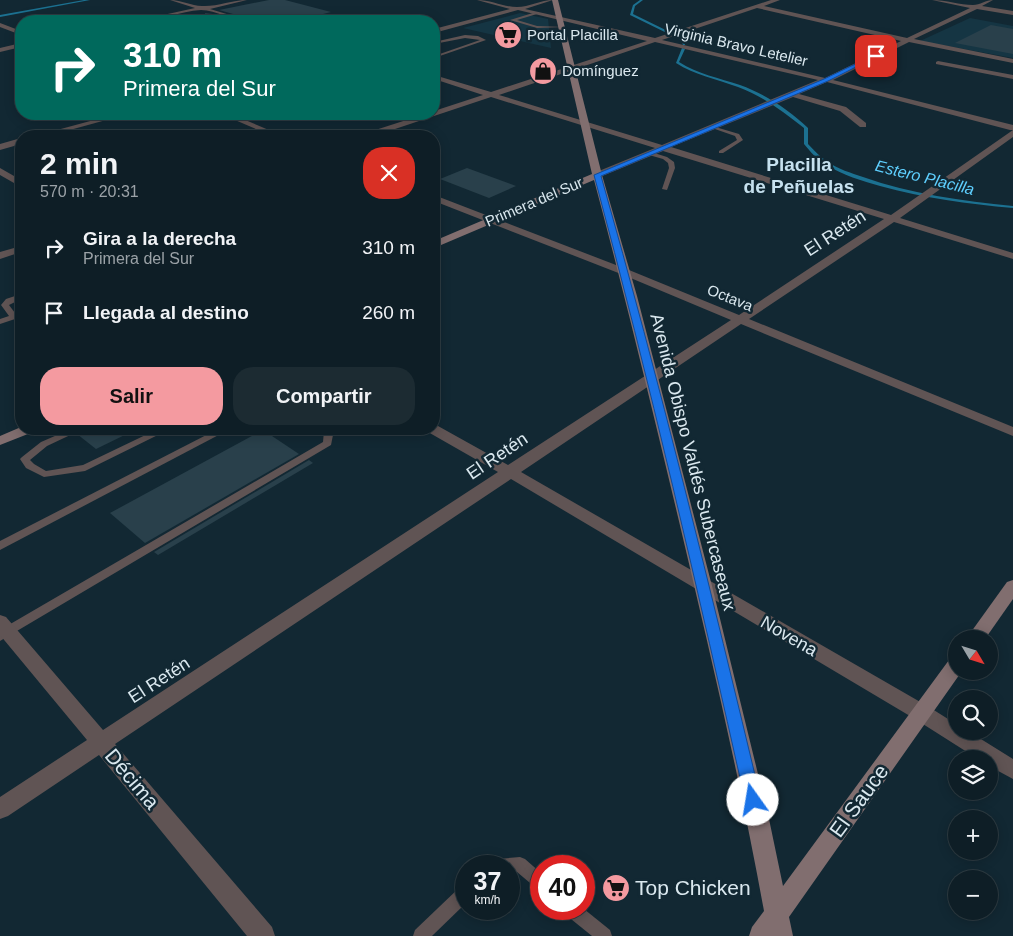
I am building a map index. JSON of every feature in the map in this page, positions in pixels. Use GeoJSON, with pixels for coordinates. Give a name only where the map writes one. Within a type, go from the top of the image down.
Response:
{"type":"FeatureCollection","features":[{"type":"Feature","properties":{"kind":"street"},"geometry":{"type":"LineString","coordinates":[[173,0],[227,15]]}},
{"type":"Feature","properties":{"kind":"street"},"geometry":{"type":"LineString","coordinates":[[169,15],[244,0]]}},
{"type":"Feature","properties":{"kind":"street","name":"Virginia Bravo Letelier"},"geometry":{"type":"LineString","coordinates":[[480,0],[661,40],[1013,128]]}},
{"type":"Feature","properties":{"kind":"street"},"geometry":{"type":"LineString","coordinates":[[440,29],[550,0]]}},
{"type":"Feature","properties":{"kind":"street","name":"Avenida Obispo Valdés Subercaseaux"},"geometry":{"type":"LineString","coordinates":[[555,0],[597,175],[625,272],[703,586],[780,925]]}},
{"type":"Feature","properties":{"kind":"street"},"geometry":{"type":"LineString","coordinates":[[440,112],[777,0]]}},
{"type":"Feature","properties":{"kind":"street"},"geometry":{"type":"LineString","coordinates":[[935,0],[1013,13]]}},
{"type":"Feature","properties":{"kind":"street","name":"Primera del Sur"},"geometry":{"type":"LineString","coordinates":[[440,242],[826,80],[909,41],[974,6],[990,0]]}},
{"type":"Feature","properties":{"kind":"street"},"geometry":{"type":"LineString","coordinates":[[759,6],[909,41],[1013,60]]}},
{"type":"Feature","properties":{"kind":"street"},"geometry":{"type":"LineString","coordinates":[[0,25],[15,31]]}},
{"type":"Feature","properties":{"kind":"street"},"geometry":{"type":"LineString","coordinates":[[0,50],[15,46]]}},
{"type":"Feature","properties":{"kind":"street"},"geometry":{"type":"LineString","coordinates":[[938,63],[1013,77]]}},
{"type":"Feature","properties":{"kind":"street"},"geometry":{"type":"LineString","coordinates":[[440,79],[1013,256]]}},
{"type":"Feature","properties":{"kind":"street"},"geometry":{"type":"LineString","coordinates":[[792,94],[843,109],[863,125]]}},
{"type":"Feature","properties":{"kind":"street"},"geometry":{"type":"LineString","coordinates":[[62,130],[101,120]]}},
{"type":"Feature","properties":{"kind":"street"},"geometry":{"type":"LineString","coordinates":[[240,120],[264,130]]}},
{"type":"Feature","properties":{"kind":"street"},"geometry":{"type":"LineString","coordinates":[[385,130],[416,120]]}},
{"type":"Feature","properties":{"kind":"street","name":"El Retén"},"geometry":{"type":"LineString","coordinates":[[0,809],[919,201],[1013,133]]}},
{"type":"Feature","properties":{"kind":"street"},"geometry":{"type":"LineString","coordinates":[[0,147],[15,143]]}},
{"type":"Feature","properties":{"kind":"street"},"geometry":{"type":"LineString","coordinates":[[0,171],[15,180]]}},
{"type":"Feature","properties":{"kind":"street","name":"Octava"},"geometry":{"type":"LineString","coordinates":[[440,200],[625,272],[1013,432]]}},
{"type":"Feature","properties":{"kind":"street"},"geometry":{"type":"LineString","coordinates":[[0,256],[15,251]]}},
{"type":"Feature","properties":{"kind":"street","name":"Novena"},"geometry":{"type":"LineString","coordinates":[[440,433],[922,713],[1013,770]]}},
{"type":"Feature","properties":{"kind":"street"},"geometry":{"type":"LineString","coordinates":[[0,441],[15,435]]}},
{"type":"Feature","properties":{"kind":"street"},"geometry":{"type":"LineString","coordinates":[[981,630],[1013,586]]}},
{"type":"Feature","properties":{"kind":"street","name":"Décima"},"geometry":{"type":"LineString","coordinates":[[3,630],[101,742],[262,936]]}},
{"type":"Feature","properties":{"kind":"street","name":"El Sauce"},"geometry":{"type":"LineString","coordinates":[[761,936],[780,925],[948,676]]}},
{"type":"Feature","properties":{"kind":"lane"},"geometry":{"type":"LineString","coordinates":[[536,13],[512,20],[532,26],[562,27]]}},
{"type":"Feature","properties":{"kind":"lane"},"geometry":{"type":"LineString","coordinates":[[521,17],[533,20],[532,26]]}},
{"type":"Feature","properties":{"kind":"lane"},"geometry":{"type":"LineString","coordinates":[[440,42],[464,36],[484,40],[440,55]]}},
{"type":"Feature","properties":{"kind":"lane"},"geometry":{"type":"LineString","coordinates":[[714,127],[737,135],[740,140],[721,152]]}},
{"type":"Feature","properties":{"kind":"lane"},"geometry":{"type":"LineString","coordinates":[[651,154],[671,162],[672,168],[666,189]]}},
{"type":"Feature","properties":{"kind":"lane"},"geometry":{"type":"LineString","coordinates":[[15,298],[5,305],[15,313]]}},
{"type":"Feature","properties":{"kind":"lane"},"geometry":{"type":"LineString","coordinates":[[0,322],[15,316]]}},
{"type":"Feature","properties":{"kind":"lane"},"geometry":{"type":"LineString","coordinates":[[64,435],[44,444],[25,458],[30,466],[44,474],[85,468],[153,435]]}},
{"type":"Feature","properties":{"kind":"lane"},"geometry":{"type":"LineString","coordinates":[[0,546],[213,435]]}},
{"type":"Feature","properties":{"kind":"lane"},"geometry":{"type":"LineString","coordinates":[[3,630],[328,443],[329,435]]}},
{"type":"Feature","properties":{"kind":"lane"},"geometry":{"type":"LineString","coordinates":[[520,864],[530,873]]}},
{"type":"Feature","properties":{"kind":"lane"},"geometry":{"type":"LineString","coordinates":[[421,936],[455,903]]}},
{"type":"Feature","properties":{"kind":"lane"},"geometry":{"type":"LineString","coordinates":[[585,920],[604,936]]}},
{"type":"Feature","properties":{"kind":"shaded area"},"geometry":{"type":"Polygon","coordinates":[[[520,13],[548,19],[551,48],[463,28],[520,13]]]}},
{"type":"Feature","properties":{"kind":"shaded area"},"geometry":{"type":"Polygon","coordinates":[[[970,18],[1013,26],[1013,58],[920,41],[970,18]]]}},
{"type":"Feature","properties":{"kind":"building"},"geometry":{"type":"Polygon","coordinates":[[[269,0],[285,0],[331,12],[319,15],[237,15],[219,10],[269,0]]]}},
{"type":"Feature","properties":{"kind":"building"},"geometry":{"type":"Polygon","coordinates":[[[991,25],[1013,29],[1013,54],[955,43],[991,25]]]}},
{"type":"Feature","properties":{"kind":"building"},"geometry":{"type":"Polygon","coordinates":[[[467,168],[516,186],[489,198],[440,179],[467,168]]]}},
{"type":"Feature","properties":{"kind":"building"},"geometry":{"type":"Polygon","coordinates":[[[78,435],[125,435],[96,449],[78,435]]]}},
{"type":"Feature","properties":{"kind":"building"},"geometry":{"type":"Polygon","coordinates":[[[254,435],[270,435],[299,454],[145,543],[110,513],[254,435]]]}},
{"type":"Feature","properties":{"kind":"building"},"geometry":{"type":"Polygon","coordinates":[[[309,460],[313,463],[158,555],[154,552],[309,460]]]}},
{"type":"Feature","properties":{"kind":"waterway"},"geometry":{"type":"LineString","coordinates":[[0,16],[89,0]]}},
{"type":"Feature","properties":{"kind":"waterway","name":"Estero Placilla"},"geometry":{"type":"LineString","coordinates":[[642,0],[634,6],[631,14],[683,40],[684,44]]}},
{"type":"Feature","properties":{"kind":"waterway","name":"Estero Placilla"},"geometry":{"type":"LineString","coordinates":[[683,49],[677,62],[685,67],[702,75],[756,93],[793,117],[806,128],[806,144],[829,165],[870,182],[919,194],[944,199],[1013,207]]}},
{"type":"Feature","properties":{"kind":"place","name":"Portal Placilla"},"geometry":{"type":"Point","coordinates":[508,35]}},
{"type":"Feature","properties":{"kind":"place","name":"Domínguez"},"geometry":{"type":"Point","coordinates":[543,71]}},
{"type":"Feature","properties":{"kind":"place","name":"Top Chicken"},"geometry":{"type":"Point","coordinates":[616,888]}},
{"type":"Feature","properties":{"kind":"district","name":"Placilla de Peñuelas"},"geometry":{"type":"Point","coordinates":[799,175]}},
{"type":"Feature","properties":{"kind":"route"},"geometry":{"type":"LineString","coordinates":[[753,800],[703,586],[631,296],[597,175],[666,148],[756,108],[826,80],[876,56]]}}]}
